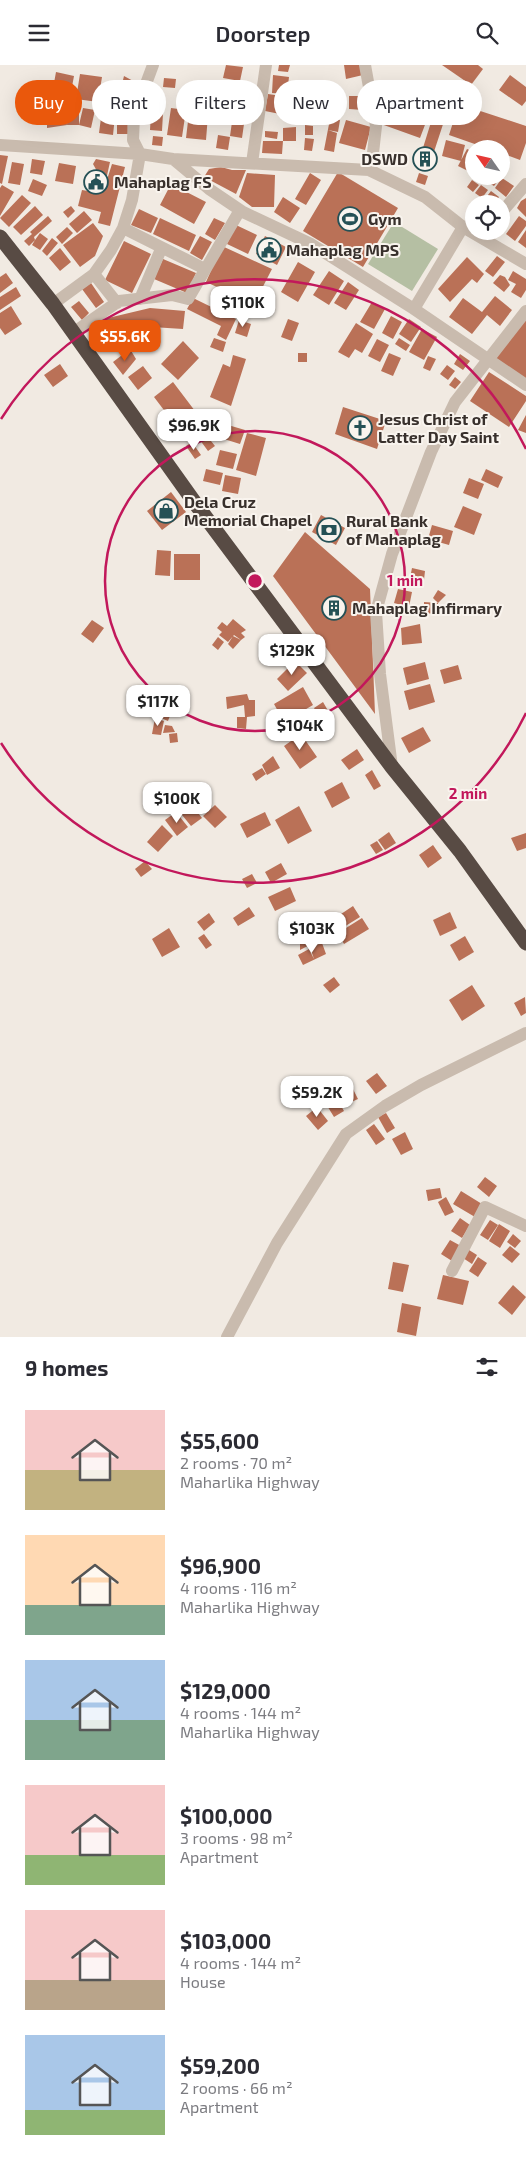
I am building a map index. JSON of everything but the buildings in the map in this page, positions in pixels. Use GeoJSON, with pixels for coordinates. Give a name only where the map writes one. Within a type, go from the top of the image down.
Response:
{"type":"FeatureCollection","features":[{"type":"Feature","properties":{"kind":"highway"},"geometry":{"type":"LineString","coordinates":[[0,237],[53,304],[195,503],[392,767],[460,851],[526,943]]}},
{"type":"Feature","properties":{"kind":"street"},"geometry":{"type":"LineString","coordinates":[[53,304],[94,274],[111,250],[123,228],[132,200],[140,154],[132,140],[134,116],[153,65]]}},
{"type":"Feature","properties":{"kind":"street"},"geometry":{"type":"LineString","coordinates":[[252,163],[266,65]]}},
{"type":"Feature","properties":{"kind":"street"},"geometry":{"type":"LineString","coordinates":[[365,65],[376,126],[371,171]]}},
{"type":"Feature","properties":{"kind":"street"},"geometry":{"type":"LineString","coordinates":[[0,145],[140,154],[173,159],[371,171],[425,197],[465,224]]}},
{"type":"Feature","properties":{"kind":"street"},"geometry":{"type":"LineString","coordinates":[[173,159],[240,210],[311,244],[414,309],[526,385]]}},
{"type":"Feature","properties":{"kind":"street"},"geometry":{"type":"LineString","coordinates":[[510,203],[526,184]]}},
{"type":"Feature","properties":{"kind":"street"},"geometry":{"type":"LineString","coordinates":[[73,333],[117,303],[172,295],[188,299],[240,210]]}},
{"type":"Feature","properties":{"kind":"street"},"geometry":{"type":"LineString","coordinates":[[123,228],[161,249],[205,269]]}},
{"type":"Feature","properties":{"kind":"street"},"geometry":{"type":"LineString","coordinates":[[414,309],[465,231]]}},
{"type":"Feature","properties":{"kind":"street"},"geometry":{"type":"LineString","coordinates":[[489,240],[526,264]]}},
{"type":"Feature","properties":{"kind":"street"},"geometry":{"type":"LineString","coordinates":[[140,299],[161,249]]}},
{"type":"Feature","properties":{"kind":"street"},"geometry":{"type":"LineString","coordinates":[[94,274],[117,303]]}},
{"type":"Feature","properties":{"kind":"street"},"geometry":{"type":"LineString","coordinates":[[392,767],[381,683],[376,612],[392,554],[431,452],[455,402],[526,311]]}},
{"type":"Feature","properties":{"kind":"street"},"geometry":{"type":"LineString","coordinates":[[227,1337],[277,1243],[346,1134],[384,1106],[420,1085],[526,1033]]}},
{"type":"Feature","properties":{"kind":"street"},"geometry":{"type":"LineString","coordinates":[[452,1271],[485,1207],[526,1226]]}},
{"type":"Feature","properties":{"kind":"green space"},"geometry":{"type":"Polygon","coordinates":[[[394,222],[438,249],[412,291],[368,264],[394,222]]]}},
{"type":"Feature","properties":{"kind":"place","name":"DSWD"},"geometry":{"type":"Point","coordinates":[425,159]}},
{"type":"Feature","properties":{"kind":"place","name":"Mahaplag FS"},"geometry":{"type":"Point","coordinates":[96,182]}},
{"type":"Feature","properties":{"kind":"place","name":"Gym"},"geometry":{"type":"Point","coordinates":[350,219]}},
{"type":"Feature","properties":{"kind":"place","name":"Mahaplag MPS"},"geometry":{"type":"Point","coordinates":[269,250]}},
{"type":"Feature","properties":{"kind":"place","name":"Jesus Christ of Latter Day Saint"},"geometry":{"type":"Point","coordinates":[360,428]}},
{"type":"Feature","properties":{"kind":"place","name":"Dela Cruz Memorial Chapel"},"geometry":{"type":"Point","coordinates":[166,511]}},
{"type":"Feature","properties":{"kind":"place","name":"Rural Bank of Mahaplag"},"geometry":{"type":"Point","coordinates":[329,530]}},
{"type":"Feature","properties":{"kind":"place","name":"Mahaplag Infirmary"},"geometry":{"type":"Point","coordinates":[334,608]}}]}
